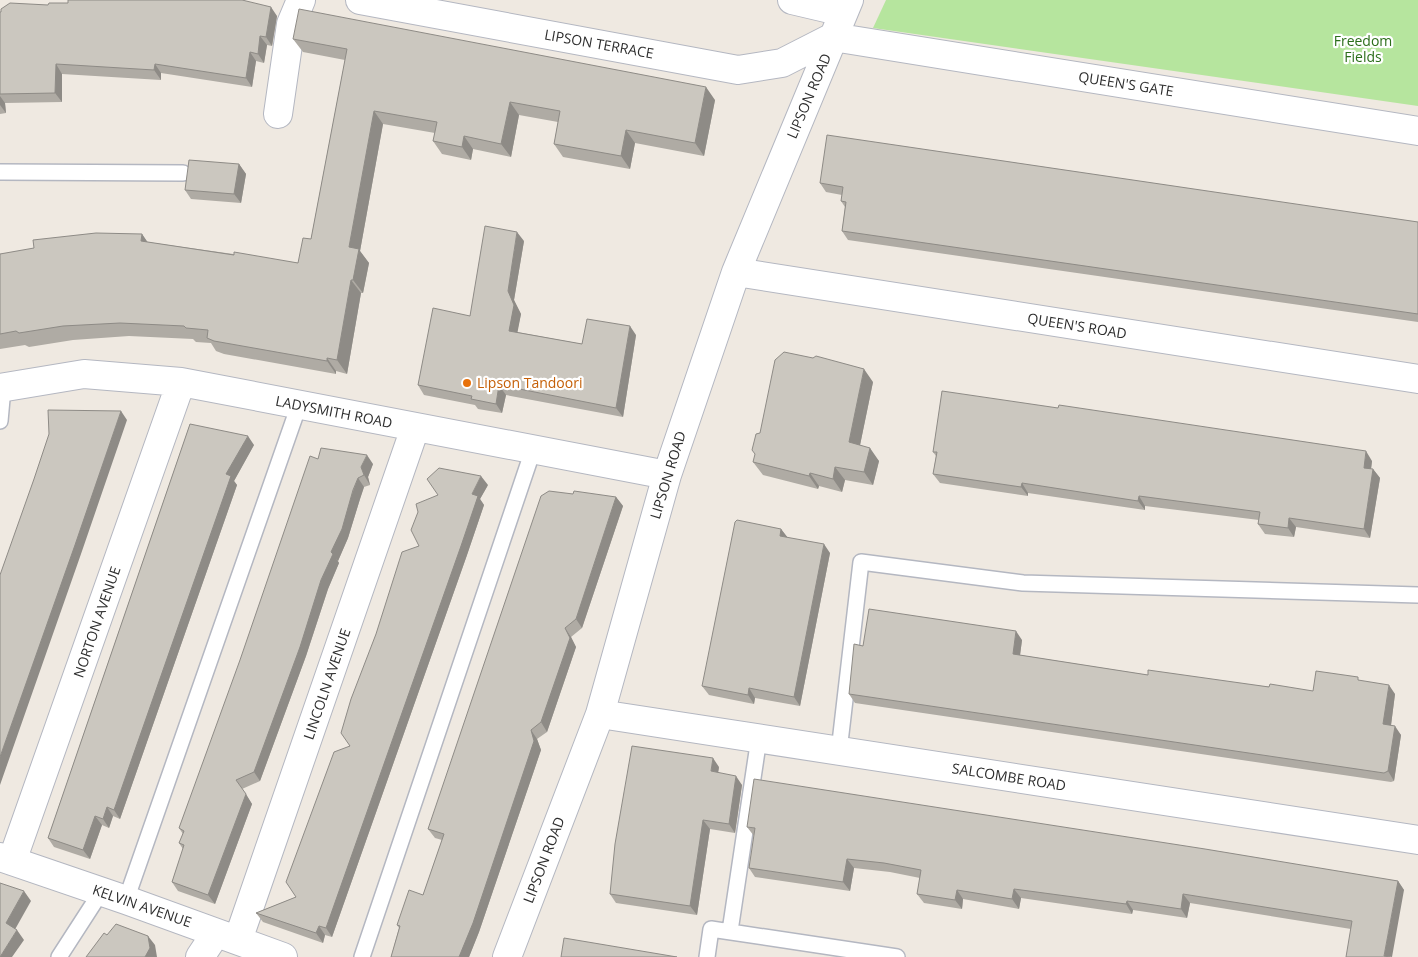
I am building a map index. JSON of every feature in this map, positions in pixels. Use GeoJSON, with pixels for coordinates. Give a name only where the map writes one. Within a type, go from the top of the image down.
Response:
{"type":"FeatureCollection","features":[{"type":"Feature","properties":{"kind":"street"},"geometry":{"type":"LineString","coordinates":[[278,114],[292,24],[301,0]]}},
{"type":"Feature","properties":{"kind":"street","name":"LIPSON TERRACE"},"geometry":{"type":"LineString","coordinates":[[360,0],[738,70],[782,63],[834,37]]}},
{"type":"Feature","properties":{"kind":"street"},"geometry":{"type":"LineString","coordinates":[[792,0],[846,6]]}},
{"type":"Feature","properties":{"kind":"street","name":"LIPSON ROAD"},"geometry":{"type":"LineString","coordinates":[[507,957],[600,714],[667,475],[736,272],[846,6]]}},
{"type":"Feature","properties":{"kind":"street","name":"QUEEN'S GATE"},"geometry":{"type":"LineString","coordinates":[[834,37],[1418,132]]}},
{"type":"Feature","properties":{"kind":"street","name":"QUEEN'S ROAD"},"geometry":{"type":"LineString","coordinates":[[736,272],[1418,380]]}},
{"type":"Feature","properties":{"kind":"street","name":"LADYSMITH ROAD"},"geometry":{"type":"LineString","coordinates":[[1,388],[84,374],[181,382],[667,475]]}},
{"type":"Feature","properties":{"kind":"street","name":"NORTON AVENUE"},"geometry":{"type":"LineString","coordinates":[[6,859],[181,382]]}},
{"type":"Feature","properties":{"kind":"street","name":"LINCOLN AVENUE"},"geometry":{"type":"LineString","coordinates":[[200,957],[227,936],[415,428]]}},
{"type":"Feature","properties":{"kind":"street","name":"SALCOMBE ROAD"},"geometry":{"type":"LineString","coordinates":[[600,714],[1418,840]]}},
{"type":"Feature","properties":{"kind":"street","name":"KELVIN AVENUE"},"geometry":{"type":"LineString","coordinates":[[6,859],[283,957]]}},
{"type":"Feature","properties":{"kind":"lane"},"geometry":{"type":"LineString","coordinates":[[0,172],[183,173]]}},
{"type":"Feature","properties":{"kind":"lane"},"geometry":{"type":"LineString","coordinates":[[0,421],[1,388]]}},
{"type":"Feature","properties":{"kind":"lane"},"geometry":{"type":"LineString","coordinates":[[58,957],[114,896],[298,405]]}},
{"type":"Feature","properties":{"kind":"lane"},"geometry":{"type":"LineString","coordinates":[[362,957],[533,450]]}},
{"type":"Feature","properties":{"kind":"lane"},"geometry":{"type":"LineString","coordinates":[[839,751],[861,562],[1023,583],[1418,595]]}},
{"type":"Feature","properties":{"kind":"lane"},"geometry":{"type":"LineString","coordinates":[[730,931],[759,738]]}},
{"type":"Feature","properties":{"kind":"lane"},"geometry":{"type":"LineString","coordinates":[[707,957],[712,929],[897,957]]}},
{"type":"Feature","properties":{"kind":"green space","name":"Freedom Fields"},"geometry":{"type":"Polygon","coordinates":[[[886,0],[1418,0],[1418,106],[873,28],[886,0]]]}},
{"type":"Feature","properties":{"kind":"building"},"geometry":{"type":"Polygon","coordinates":[[[68,0],[242,0],[271,7],[266,37],[260,36],[258,54],[250,52],[246,78],[155,64],[154,70],[56,64],[55,93],[0,94],[1,9],[10,3],[48,5],[49,3],[68,3],[68,0]]]}},
{"type":"Feature","properties":{"kind":"building"},"geometry":{"type":"Polygon","coordinates":[[[299,9],[706,87],[695,143],[626,130],[621,156],[554,144],[560,111],[510,102],[501,144],[464,136],[462,147],[433,141],[437,122],[374,111],[349,247],[359,249],[353,280],[351,280],[337,360],[327,358],[327,361],[214,341],[207,338],[208,330],[186,328],[184,326],[120,323],[63,326],[0,334],[0,254],[34,248],[33,240],[96,233],[142,234],[141,241],[234,255],[234,252],[298,263],[303,238],[311,239],[347,49],[293,39],[299,9]]]}},
{"type":"Feature","properties":{"kind":"building"},"geometry":{"type":"Polygon","coordinates":[[[827,135],[1418,222],[1418,314],[842,231],[846,202],[841,201],[843,187],[820,183],[827,135]]]}},
{"type":"Feature","properties":{"kind":"building"},"geometry":{"type":"Polygon","coordinates":[[[189,160],[239,164],[234,194],[185,190],[189,160]]]}},
{"type":"Feature","properties":{"kind":"building"},"geometry":{"type":"Polygon","coordinates":[[[485,226],[517,232],[508,291],[514,305],[509,331],[582,344],[587,319],[630,326],[616,408],[499,385],[496,404],[471,399],[472,396],[418,385],[433,308],[470,316],[485,226]]]}},
{"type":"Feature","properties":{"kind":"building"},"geometry":{"type":"Polygon","coordinates":[[[784,352],[813,358],[816,356],[864,369],[849,442],[870,448],[864,472],[835,467],[833,479],[810,473],[809,476],[753,462],[755,454],[752,450],[756,434],[760,433],[775,360],[784,352]]]}},
{"type":"Feature","properties":{"kind":"building"},"geometry":{"type":"Polygon","coordinates":[[[942,391],[1058,408],[1059,405],[1366,451],[1364,468],[1373,469],[1364,529],[1289,518],[1288,528],[1258,524],[1260,512],[1139,496],[1138,501],[1022,483],[1021,487],[933,474],[937,452],[933,452],[942,391]]]}},
{"type":"Feature","properties":{"kind":"building"},"geometry":{"type":"Polygon","coordinates":[[[48,410],[121,411],[0,757],[0,575],[49,434],[48,410]]]}},
{"type":"Feature","properties":{"kind":"building"},"geometry":{"type":"Polygon","coordinates":[[[190,424],[248,436],[226,474],[231,476],[114,810],[107,807],[103,819],[95,816],[83,850],[48,838],[190,424]]]}},
{"type":"Feature","properties":{"kind":"building"},"geometry":{"type":"Polygon","coordinates":[[[321,448],[367,455],[361,467],[364,475],[358,478],[353,490],[342,529],[331,552],[333,554],[321,580],[300,647],[254,772],[236,780],[246,794],[208,895],[172,882],[184,845],[179,843],[184,831],[179,828],[240,660],[310,456],[318,459],[321,448]]]}},
{"type":"Feature","properties":{"kind":"building"},"geometry":{"type":"Polygon","coordinates":[[[439,468],[481,476],[472,494],[478,496],[326,928],[319,926],[316,933],[256,913],[296,897],[286,882],[334,752],[350,746],[341,733],[351,699],[376,634],[402,552],[419,546],[411,530],[418,512],[416,504],[438,495],[427,479],[439,468]]]}},
{"type":"Feature","properties":{"kind":"building"},"geometry":{"type":"Polygon","coordinates":[[[549,491],[573,494],[574,491],[616,497],[576,619],[565,628],[570,638],[541,722],[531,730],[534,741],[473,923],[459,957],[391,957],[400,926],[397,925],[409,890],[423,895],[444,834],[428,829],[541,496],[549,491]]]}},
{"type":"Feature","properties":{"kind":"building"},"geometry":{"type":"Polygon","coordinates":[[[737,520],[781,529],[780,536],[824,544],[794,697],[749,688],[748,695],[702,686],[735,522],[737,520]]]}},
{"type":"Feature","properties":{"kind":"building"},"geometry":{"type":"Polygon","coordinates":[[[869,609],[1016,631],[1013,654],[1148,675],[1148,670],[1269,687],[1270,684],[1313,691],[1316,671],[1358,677],[1358,680],[1389,685],[1383,724],[1395,726],[1388,771],[1384,773],[849,694],[854,644],[863,646],[869,609]]]}},
{"type":"Feature","properties":{"kind":"building"},"geometry":{"type":"Polygon","coordinates":[[[632,746],[713,758],[711,771],[736,776],[729,824],[703,820],[690,906],[610,894],[615,844],[632,746]]]}},
{"type":"Feature","properties":{"kind":"building"},"geometry":{"type":"Polygon","coordinates":[[[754,779],[1398,881],[1384,956],[1390,957],[1346,957],[1352,921],[1183,894],[1181,909],[1127,901],[1126,904],[1014,889],[1012,899],[957,890],[955,900],[917,894],[921,870],[884,863],[847,859],[843,882],[749,868],[755,828],[747,827],[754,779]]]}},
{"type":"Feature","properties":{"kind":"building"},"geometry":{"type":"Polygon","coordinates":[[[0,883],[24,891],[6,923],[17,930],[0,957],[0,883]]]}},
{"type":"Feature","properties":{"kind":"building"},"geometry":{"type":"Polygon","coordinates":[[[116,924],[148,936],[150,948],[145,957],[86,957],[104,933],[107,935],[116,924]]]}},
{"type":"Feature","properties":{"kind":"building"},"geometry":{"type":"Polygon","coordinates":[[[564,938],[677,957],[561,957],[564,938]]]}},
{"type":"Feature","properties":{"kind":"place","name":"Lipson Tandoori"},"geometry":{"type":"Point","coordinates":[467,383]}}]}
